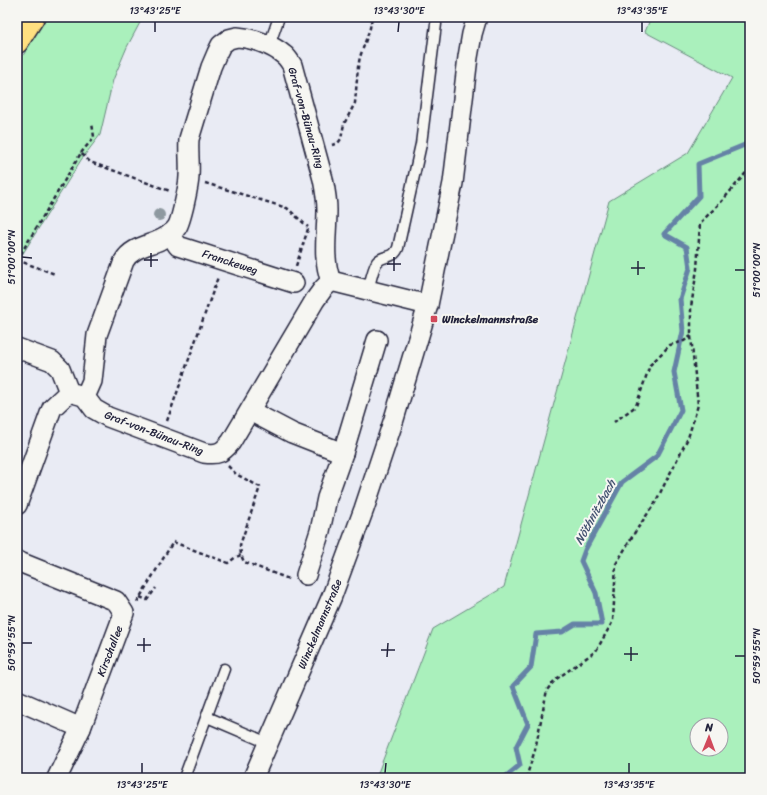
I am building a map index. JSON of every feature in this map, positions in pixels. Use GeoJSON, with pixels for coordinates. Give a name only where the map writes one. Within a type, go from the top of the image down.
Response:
{"type":"FeatureCollection","features":[{"type":"Feature","properties":{"kind":"main road"},"geometry":{"type":"LineString","coordinates":[[17,42],[33,17]]}},
{"type":"Feature","properties":{"kind":"street","name":"Winckelmannstraße"},"geometry":{"type":"LineString","coordinates":[[253,778],[326,610],[343,567],[394,419],[428,305],[453,183],[468,57],[477,17]]}},
{"type":"Feature","properties":{"kind":"street","name":"Graf-von-Bünau-Ring"},"geometry":{"type":"LineString","coordinates":[[77,394],[94,409],[108,417],[204,453],[214,454],[224,451],[232,442],[315,300],[331,281],[325,261],[327,208],[323,179],[292,65],[285,55],[269,46],[244,38],[237,37],[229,39],[221,45],[211,67],[190,139],[188,150],[187,187],[177,227],[170,234]]}},
{"type":"Feature","properties":{"kind":"street"},"geometry":{"type":"LineString","coordinates":[[17,506],[52,408],[77,394],[92,381],[97,335],[127,255],[132,251],[160,240],[170,234]]}},
{"type":"Feature","properties":{"kind":"street","name":"Franckeweg"},"geometry":{"type":"LineString","coordinates":[[170,234],[178,246],[294,283]]}},
{"type":"Feature","properties":{"kind":"street"},"geometry":{"type":"LineString","coordinates":[[331,281],[428,305]]}},
{"type":"Feature","properties":{"kind":"street"},"geometry":{"type":"LineString","coordinates":[[300,578],[320,531],[327,498],[343,453],[377,340]]}},
{"type":"Feature","properties":{"kind":"street"},"geometry":{"type":"LineString","coordinates":[[17,348],[52,361],[60,369],[77,394]]}},
{"type":"Feature","properties":{"kind":"street"},"geometry":{"type":"LineString","coordinates":[[250,411],[292,433],[343,453]]}},
{"type":"Feature","properties":{"kind":"street","name":"Kirschallee"},"geometry":{"type":"LineString","coordinates":[[17,561],[116,601],[124,613],[81,728],[57,778]]}},
{"type":"Feature","properties":{"kind":"street"},"geometry":{"type":"LineString","coordinates":[[17,700],[81,728]]}},
{"type":"Feature","properties":{"kind":"lane"},"geometry":{"type":"LineString","coordinates":[[269,46],[279,17]]}},
{"type":"Feature","properties":{"kind":"lane"},"geometry":{"type":"LineString","coordinates":[[368,291],[378,262],[384,258],[392,256],[396,253],[398,248],[421,144],[436,24]]}},
{"type":"Feature","properties":{"kind":"lane"},"geometry":{"type":"LineString","coordinates":[[184,778],[224,669]]}},
{"type":"Feature","properties":{"kind":"lane"},"geometry":{"type":"LineString","coordinates":[[206,717],[268,743]]}},
{"type":"Feature","properties":{"kind":"path"},"geometry":{"type":"LineString","coordinates":[[55,274],[17,260],[81,153],[94,137],[92,123]]}},
{"type":"Feature","properties":{"kind":"path"},"geometry":{"type":"LineString","coordinates":[[81,153],[90,162],[187,187],[288,208],[308,227]]}},
{"type":"Feature","properties":{"kind":"path"},"geometry":{"type":"LineString","coordinates":[[526,778],[536,750],[547,690],[556,680],[596,651],[613,620],[616,564],[635,532],[655,503],[688,438],[698,405],[691,336],[691,308],[697,269],[700,223],[722,201],[750,168]]}},
{"type":"Feature","properties":{"kind":"path"},"geometry":{"type":"LineString","coordinates":[[161,436],[224,260]]}},
{"type":"Feature","properties":{"kind":"path"},"geometry":{"type":"LineString","coordinates":[[614,422],[636,406],[650,365],[670,345],[684,341],[691,336]]}},
{"type":"Feature","properties":{"kind":"path"},"geometry":{"type":"LineString","coordinates":[[214,454],[236,474],[260,487],[240,545],[241,555],[244,562],[300,578]]}},
{"type":"Feature","properties":{"kind":"path"},"geometry":{"type":"LineString","coordinates":[[124,613],[134,605],[140,597],[173,542],[228,563],[241,555]]}},
{"type":"Feature","properties":{"kind":"path"},"geometry":{"type":"LineString","coordinates":[[140,597],[147,600],[156,588]]}},
{"type":"Feature","properties":{"kind":"green space"},"geometry":{"type":"Polygon","coordinates":[[[47,17],[143,17],[127,47],[113,80],[100,135],[81,160],[17,263],[17,65],[47,17]]]}},
{"type":"Feature","properties":{"kind":"green space"},"geometry":{"type":"Polygon","coordinates":[[[651,17],[750,17],[750,778],[376,778],[433,629],[504,587],[609,201],[688,153],[732,78],[645,32],[651,17]]]}},
{"type":"Feature","properties":{"kind":"waterway","name":"Nöthnitzbach"},"geometry":{"type":"LineString","coordinates":[[504,778],[520,765],[516,747],[528,724],[513,686],[531,667],[536,634],[562,632],[575,624],[602,624],[596,593],[581,561],[585,550],[622,482],[657,456],[681,410],[674,372],[683,331],[680,299],[690,268],[687,247],[664,234],[699,196],[698,164],[747,144],[750,141]]}},
{"type":"Feature","properties":{"kind":"place","name":"Winckelmannstraße"},"geometry":{"type":"Point","coordinates":[434,319]}}]}
